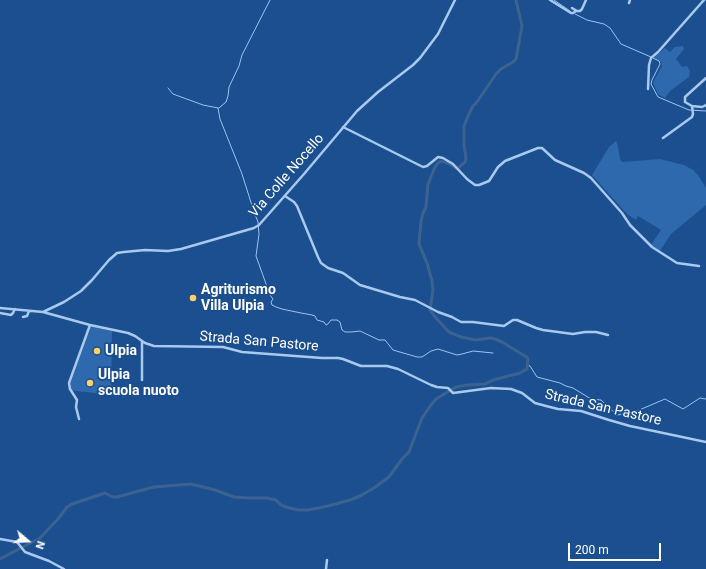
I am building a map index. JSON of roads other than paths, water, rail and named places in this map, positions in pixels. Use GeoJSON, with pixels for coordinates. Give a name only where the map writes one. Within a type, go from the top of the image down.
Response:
{"type":"FeatureCollection","features":[{"type":"Feature","properties":{"kind":"street","name":"Via Colle Nocello"},"geometry":{"type":"LineString","coordinates":[[0,308],[44,312],[81,291],[116,254],[145,250],[168,251],[180,249],[254,228],[262,222],[285,196],[361,106],[420,58],[438,34],[455,0]]}},
{"type":"Feature","properties":{"kind":"street"},"geometry":{"type":"LineString","coordinates":[[550,0],[571,13],[581,10],[586,0]]}},
{"type":"Feature","properties":{"kind":"street"},"geometry":{"type":"LineString","coordinates":[[648,89],[649,65],[652,57],[704,0]]}},
{"type":"Feature","properties":{"kind":"street"},"geometry":{"type":"LineString","coordinates":[[572,8],[576,11]]}},
{"type":"Feature","properties":{"kind":"street"},"geometry":{"type":"LineString","coordinates":[[663,138],[692,118],[692,109],[685,102],[685,97],[706,78]]}},
{"type":"Feature","properties":{"kind":"street"},"geometry":{"type":"LineString","coordinates":[[692,109],[706,105]]}},
{"type":"Feature","properties":{"kind":"street"},"geometry":{"type":"LineString","coordinates":[[343,127],[423,167],[427,166],[441,154]]}},
{"type":"Feature","properties":{"kind":"street"},"geometry":{"type":"LineString","coordinates":[[438,157],[451,162],[471,183],[477,185],[489,181],[498,167],[504,162],[538,148],[542,148],[552,158],[584,173],[591,178],[622,213],[630,225],[652,247],[677,263],[699,266]]}},
{"type":"Feature","properties":{"kind":"street"},"geometry":{"type":"LineString","coordinates":[[285,196],[292,200],[297,206],[318,257],[325,267],[343,273],[364,287],[412,300],[452,316],[461,322],[474,322],[504,326],[513,320],[517,320],[543,330],[573,334],[596,332],[608,335]]}},
{"type":"Feature","properties":{"kind":"street"},"geometry":{"type":"LineString","coordinates":[[43,306],[44,312]]}},
{"type":"Feature","properties":{"kind":"street"},"geometry":{"type":"LineString","coordinates":[[0,313],[11,315],[15,309]]}},
{"type":"Feature","properties":{"kind":"street"},"geometry":{"type":"LineString","coordinates":[[23,317],[27,316],[29,311]]}},
{"type":"Feature","properties":{"kind":"street","name":"Strada San Pastore"},"geometry":{"type":"LineString","coordinates":[[44,312],[90,325],[128,333],[142,342],[156,346],[223,347],[242,352],[340,358],[362,366],[383,366],[396,368],[429,384],[437,387],[449,388],[452,393],[491,388],[511,389],[522,393],[535,403],[546,406],[558,409],[581,411],[615,422],[706,442]]}},
{"type":"Feature","properties":{"kind":"street"},"geometry":{"type":"LineString","coordinates":[[79,419],[76,407],[77,400],[70,389],[69,383],[90,325]]}},
{"type":"Feature","properties":{"kind":"street"},"geometry":{"type":"LineString","coordinates":[[142,342],[142,380]]}},
{"type":"Feature","properties":{"kind":"street"},"geometry":{"type":"LineString","coordinates":[[0,539],[17,542],[25,552],[49,561],[64,569]]}},
{"type":"Feature","properties":{"kind":"street"},"geometry":{"type":"LineString","coordinates":[[326,569],[327,560]]}},
{"type":"Feature","properties":{"kind":"waterway"},"geometry":{"type":"LineString","coordinates":[[219,108],[226,102],[229,87],[239,66],[242,55],[270,0]]}},
{"type":"Feature","properties":{"kind":"waterway"},"geometry":{"type":"LineString","coordinates":[[0,559],[40,538],[67,507],[105,493],[113,497],[117,497],[154,487],[191,484],[215,490],[234,497],[267,498],[276,500],[281,505],[298,510],[308,510],[350,500],[374,488],[389,477],[409,452],[422,418],[436,399],[456,387],[485,384],[493,380],[520,373],[527,369],[528,358],[502,342],[490,338],[476,340],[461,337],[449,332],[435,317],[430,310],[433,290],[432,281],[427,263],[419,244],[421,221],[426,207],[428,184],[435,167],[439,162],[443,161],[457,169],[465,162],[464,126],[468,116],[473,106],[496,74],[516,59],[522,26],[516,0]]}},
{"type":"Feature","properties":{"kind":"waterway"},"geometry":{"type":"LineString","coordinates":[[554,0],[570,11]]}},
{"type":"Feature","properties":{"kind":"waterway"},"geometry":{"type":"LineString","coordinates":[[575,14],[587,20],[604,24],[610,28],[621,44],[651,57]]}},
{"type":"Feature","properties":{"kind":"waterway"},"geometry":{"type":"LineString","coordinates":[[653,58],[659,61],[660,64],[651,84],[658,97],[689,110],[706,111]]}},
{"type":"Feature","properties":{"kind":"waterway"},"geometry":{"type":"LineString","coordinates":[[168,88],[173,94],[203,105],[218,108]]}},
{"type":"Feature","properties":{"kind":"waterway"},"geometry":{"type":"LineString","coordinates":[[218,108],[220,119],[242,174],[258,222],[259,234],[256,256],[270,295],[273,299],[271,302],[272,305],[282,309],[315,316],[317,320],[324,322],[326,325],[331,320],[337,320],[340,322],[342,330],[345,332],[360,331],[379,340],[385,340],[393,350],[417,357],[422,357],[431,351],[438,349],[457,355],[473,351],[493,353]]}},
{"type":"Feature","properties":{"kind":"waterway"},"geometry":{"type":"LineString","coordinates":[[528,365],[537,377],[573,388],[591,399],[601,400],[617,415],[630,413]]}},
{"type":"Feature","properties":{"kind":"waterway"},"geometry":{"type":"LineString","coordinates":[[637,411],[665,399],[683,409],[700,398],[706,399]]}},
{"type":"Feature","properties":{"kind":"place","name":"Agriturismo Villa Ulpia"},"geometry":{"type":"Point","coordinates":[193,298]}},
{"type":"Feature","properties":{"kind":"place","name":"Ulpia"},"geometry":{"type":"Point","coordinates":[97,351]}},
{"type":"Feature","properties":{"kind":"place","name":"Ulpia scuola nuoto"},"geometry":{"type":"Point","coordinates":[90,383]}}]}
